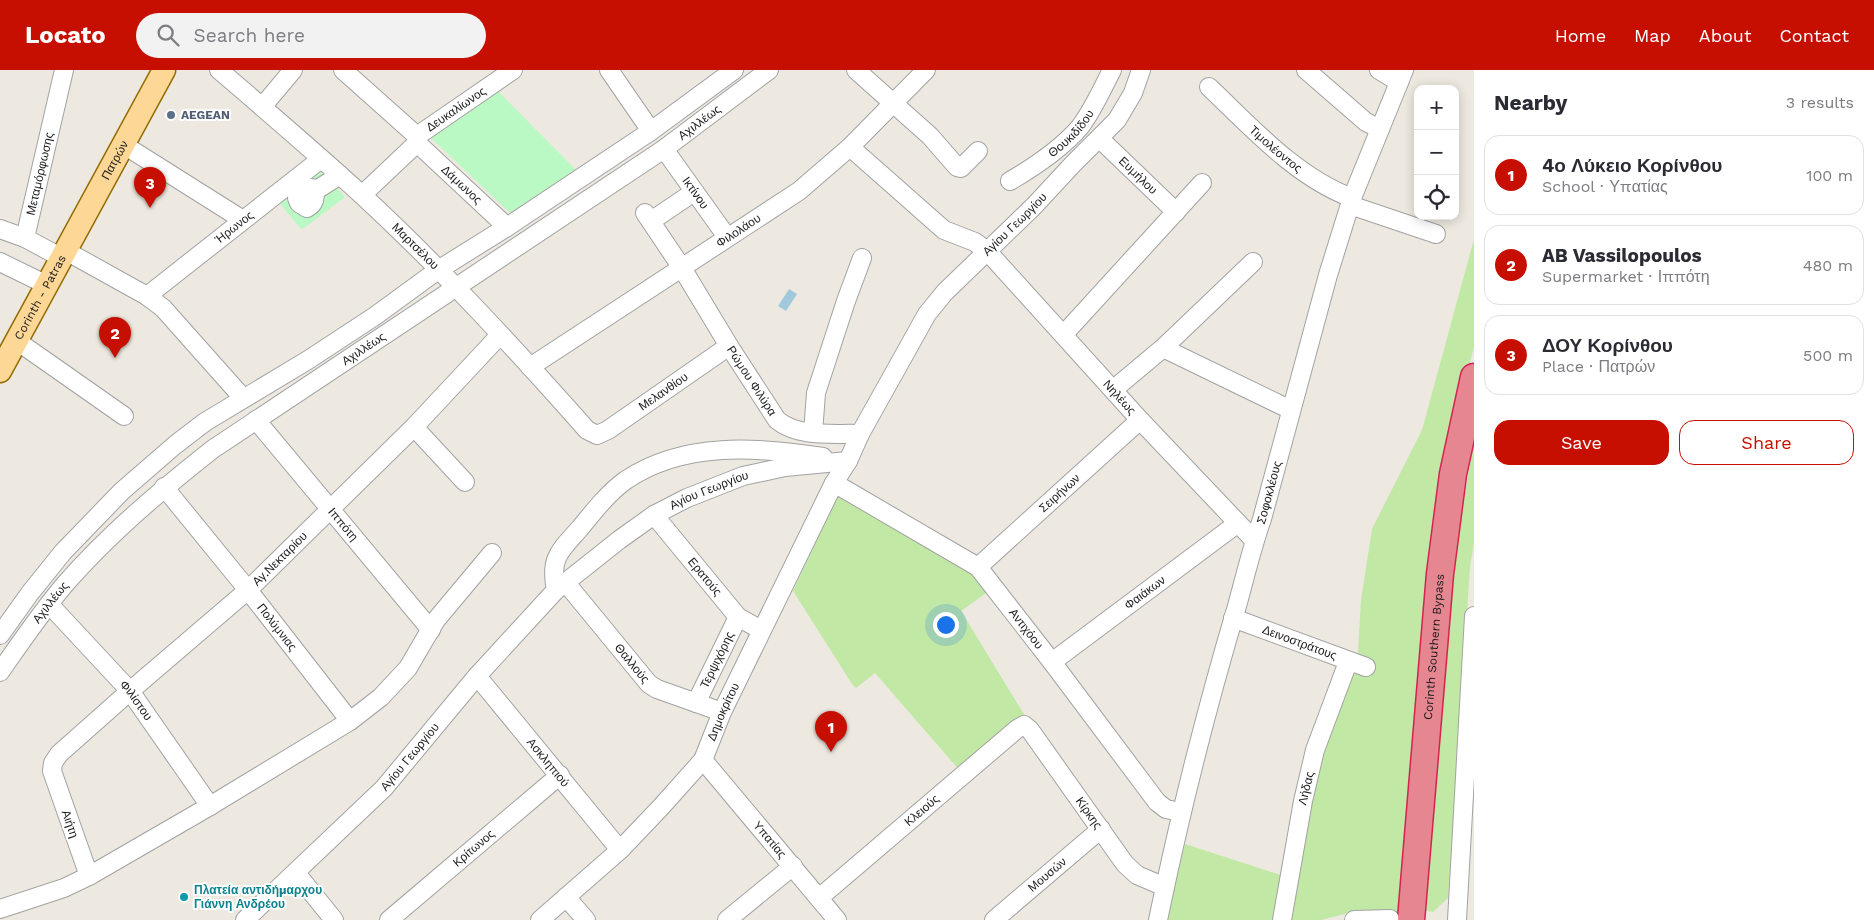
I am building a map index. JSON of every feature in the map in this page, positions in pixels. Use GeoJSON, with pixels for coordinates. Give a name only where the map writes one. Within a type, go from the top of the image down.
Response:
{"type":"FeatureCollection","features":[{"type":"Feature","properties":{"kind":"highway","name":"Corinth Southern Bypass"},"geometry":{"type":"LineString","coordinates":[[1386,919],[1440,574],[1453,474],[1474,377]]}},
{"type":"Feature","properties":{"kind":"main road","name":"Πατρών"},"geometry":{"type":"LineString","coordinates":[[64,254],[164,70]]}},
{"type":"Feature","properties":{"kind":"main road","name":"Corinth - Patras"},"geometry":{"type":"LineString","coordinates":[[0,371],[64,254]]}},
{"type":"Feature","properties":{"kind":"street","name":"Μεταμόρφωσης"},"geometry":{"type":"LineString","coordinates":[[25,238],[64,70]]}},
{"type":"Feature","properties":{"kind":"street","name":"Μαρτσέλου"},"geometry":{"type":"LineString","coordinates":[[219,70],[362,195],[456,288],[530,366],[587,430],[597,435]]}},
{"type":"Feature","properties":{"kind":"street"},"geometry":{"type":"LineString","coordinates":[[262,107],[293,70]]}},
{"type":"Feature","properties":{"kind":"street","name":"Δάμωνος"},"geometry":{"type":"LineString","coordinates":[[343,70],[507,227]]}},
{"type":"Feature","properties":{"kind":"street","name":"Δευκαλίωνος"},"geometry":{"type":"LineString","coordinates":[[362,195],[417,139],[513,70]]}},
{"type":"Feature","properties":{"kind":"street"},"geometry":{"type":"LineString","coordinates":[[608,70],[651,131]]}},
{"type":"Feature","properties":{"kind":"street","name":"Αχιλλέως"},"geometry":{"type":"LineString","coordinates":[[0,635],[63,552],[122,491],[174,445],[242,398],[308,360],[376,316],[438,270],[507,227],[651,131],[734,70]]}},
{"type":"Feature","properties":{"kind":"street","name":"Αχιλλέως"},"geometry":{"type":"LineString","coordinates":[[0,672],[66,583],[119,528],[164,487],[213,448],[664,149],[769,70]]}},
{"type":"Feature","properties":{"kind":"street"},"geometry":{"type":"LineString","coordinates":[[856,70],[930,136],[957,167],[961,168],[978,151]]}},
{"type":"Feature","properties":{"kind":"street","name":"Φιλολάου"},"geometry":{"type":"LineString","coordinates":[[530,366],[799,191],[850,146],[926,70]]}},
{"type":"Feature","properties":{"kind":"street","name":"Θουκιδίδου"},"geometry":{"type":"LineString","coordinates":[[1010,181],[1039,164],[1079,128],[1112,70]]}},
{"type":"Feature","properties":{"kind":"street","name":"Αγίου Γεωργίου"},"geometry":{"type":"LineString","coordinates":[[245,920],[296,874],[384,788],[476,676],[561,586],[619,540],[654,515],[688,498],[743,476],[785,467],[848,461],[860,434],[927,314],[945,292],[988,252],[1117,120],[1126,107],[1141,70]]}},
{"type":"Feature","properties":{"kind":"street"},"geometry":{"type":"LineString","coordinates":[[1306,70],[1366,122],[1380,128]]}},
{"type":"Feature","properties":{"kind":"street"},"geometry":{"type":"LineString","coordinates":[[1379,70],[1401,76]]}},
{"type":"Feature","properties":{"kind":"street","name":"Σοφοκλέους"},"geometry":{"type":"LineString","coordinates":[[1158,920],[1204,717],[1254,540],[1262,519],[1328,274],[1351,202],[1401,76]]}},
{"type":"Feature","properties":{"kind":"street","name":"Τιμολέοντος"},"geometry":{"type":"LineString","coordinates":[[1209,87],[1254,130],[1322,185],[1351,202],[1436,234]]}},
{"type":"Feature","properties":{"kind":"street","name":"Ευμήλου"},"geometry":{"type":"LineString","coordinates":[[1100,138],[1176,212]]}},
{"type":"Feature","properties":{"kind":"street"},"geometry":{"type":"LineString","coordinates":[[124,145],[243,220]]}},
{"type":"Feature","properties":{"kind":"street","name":"Νηλέως"},"geometry":{"type":"LineString","coordinates":[[850,146],[944,230],[968,238],[988,252],[1140,420],[1254,540]]}},
{"type":"Feature","properties":{"kind":"street","name":"Ικτίνου"},"geometry":{"type":"LineString","coordinates":[[664,149],[727,237]]}},
{"type":"Feature","properties":{"kind":"street","name":"Ήρωνος"},"geometry":{"type":"LineString","coordinates":[[147,296],[321,159]]}},
{"type":"Feature","properties":{"kind":"street"},"geometry":{"type":"LineString","coordinates":[[315,189],[340,175]]}},
{"type":"Feature","properties":{"kind":"street"},"geometry":{"type":"LineString","coordinates":[[1064,334],[1202,183]]}},
{"type":"Feature","properties":{"kind":"street","name":"Ρώμου Φιλύρα"},"geometry":{"type":"LineString","coordinates":[[694,192],[648,217],[777,420],[785,426],[812,433],[860,434]]}},
{"type":"Feature","properties":{"kind":"street"},"geometry":{"type":"LineString","coordinates":[[0,230],[64,254],[147,296],[163,308],[181,326],[242,398]]}},
{"type":"Feature","properties":{"kind":"street"},"geometry":{"type":"LineString","coordinates":[[812,433],[816,393],[862,258]]}},
{"type":"Feature","properties":{"kind":"street"},"geometry":{"type":"LineString","coordinates":[[0,262],[47,285]]}},
{"type":"Feature","properties":{"kind":"street"},"geometry":{"type":"LineString","coordinates":[[1114,390],[1164,348],[1253,262]]}},
{"type":"Feature","properties":{"kind":"street","name":"Αγ.Νεκταρίου"},"geometry":{"type":"LineString","coordinates":[[52,771],[53,763],[59,754],[248,590],[414,427],[500,335]]}},
{"type":"Feature","properties":{"kind":"street"},"geometry":{"type":"LineString","coordinates":[[16,341],[124,416]]}},
{"type":"Feature","properties":{"kind":"street","name":"Μελανθίου"},"geometry":{"type":"LineString","coordinates":[[597,435],[608,430],[729,346]]}},
{"type":"Feature","properties":{"kind":"street"},"geometry":{"type":"LineString","coordinates":[[1164,348],[1291,410]]}},
{"type":"Feature","properties":{"kind":"street","name":"Ιππότη"},"geometry":{"type":"LineString","coordinates":[[256,420],[431,630]]}},
{"type":"Feature","properties":{"kind":"street","name":"Σειρήνων"},"geometry":{"type":"LineString","coordinates":[[978,567],[1140,420]]}},
{"type":"Feature","properties":{"kind":"street"},"geometry":{"type":"LineString","coordinates":[[414,427],[465,482]]}},
{"type":"Feature","properties":{"kind":"street"},"geometry":{"type":"LineString","coordinates":[[561,586],[553,568],[558,553],[601,503],[625,480],[646,469],[683,455],[732,449],[785,451],[848,461]]}},
{"type":"Feature","properties":{"kind":"street","name":"Δημοκρίτου"},"geometry":{"type":"LineString","coordinates":[[540,920],[620,850],[703,760],[722,712],[761,630],[834,483],[848,461]]}},
{"type":"Feature","properties":{"kind":"street","name":"Αντιχόου"},"geometry":{"type":"LineString","coordinates":[[834,483],[978,567],[1157,802],[1166,809],[1181,812]]}},
{"type":"Feature","properties":{"kind":"street","name":"Πολύμνιας"},"geometry":{"type":"LineString","coordinates":[[164,487],[248,590],[350,721]]}},
{"type":"Feature","properties":{"kind":"street","name":"Ερατούς"},"geometry":{"type":"LineString","coordinates":[[654,515],[738,617],[761,630]]}},
{"type":"Feature","properties":{"kind":"street","name":"Φαιάκων"},"geometry":{"type":"LineString","coordinates":[[1052,662],[1238,523]]}},
{"type":"Feature","properties":{"kind":"street"},"geometry":{"type":"LineString","coordinates":[[0,909],[64,888],[89,876],[210,806],[350,721],[381,697],[408,668],[436,620],[492,553]]}},
{"type":"Feature","properties":{"kind":"street","name":"Θαλλούς"},"geometry":{"type":"LineString","coordinates":[[561,586],[649,684],[657,689],[722,712]]}},
{"type":"Feature","properties":{"kind":"street","name":"Φιλίστου"},"geometry":{"type":"LineString","coordinates":[[49,604],[130,691],[210,806]]}},
{"type":"Feature","properties":{"kind":"street"},"geometry":{"type":"LineString","coordinates":[[1457,920],[1474,616]]}},
{"type":"Feature","properties":{"kind":"street","name":"Τερψιχόρης"},"geometry":{"type":"LineString","coordinates":[[696,703],[738,617]]}},
{"type":"Feature","properties":{"kind":"street","name":"Δεινοστράτους"},"geometry":{"type":"LineString","coordinates":[[1233,618],[1348,662],[1366,667]]}},
{"type":"Feature","properties":{"kind":"street","name":"Λήδας"},"geometry":{"type":"LineString","coordinates":[[1282,920],[1303,801],[1315,750],[1348,662]]}},
{"type":"Feature","properties":{"kind":"street","name":"Ασκληπιού"},"geometry":{"type":"LineString","coordinates":[[476,676],[560,775],[620,850]]}},
{"type":"Feature","properties":{"kind":"street","name":"Κίρκης"},"geometry":{"type":"LineString","coordinates":[[1024,725],[1030,730],[1125,864],[1137,875],[1165,888]]}},
{"type":"Feature","properties":{"kind":"street","name":"Κλειούς"},"geometry":{"type":"LineString","coordinates":[[820,898],[1016,729],[1024,725]]}},
{"type":"Feature","properties":{"kind":"street","name":"Υπατίας"},"geometry":{"type":"LineString","coordinates":[[703,760],[837,920]]}},
{"type":"Feature","properties":{"kind":"street","name":"Αιήτη"},"geometry":{"type":"LineString","coordinates":[[52,771],[89,876]]}},
{"type":"Feature","properties":{"kind":"street","name":"Κρίτωνος"},"geometry":{"type":"LineString","coordinates":[[389,920],[560,775]]}},
{"type":"Feature","properties":{"kind":"street","name":"Μουσών"},"geometry":{"type":"LineString","coordinates":[[994,920],[1101,829]]}},
{"type":"Feature","properties":{"kind":"street"},"geometry":{"type":"LineString","coordinates":[[727,920],[793,866]]}},
{"type":"Feature","properties":{"kind":"street"},"geometry":{"type":"LineString","coordinates":[[296,874],[334,920]]}},
{"type":"Feature","properties":{"kind":"street"},"geometry":{"type":"LineString","coordinates":[[566,897],[586,920]]}},
{"type":"Feature","properties":{"kind":"street"},"geometry":{"type":"LineString","coordinates":[[1354,920],[1386,919]]}},
{"type":"Feature","properties":{"kind":"green space"},"geometry":{"type":"Polygon","coordinates":[[[497,90],[576,170],[510,213],[431,138],[497,90]]]}},
{"type":"Feature","properties":{"kind":"green space"},"geometry":{"type":"Polygon","coordinates":[[[316,167],[345,197],[301,229],[276,199],[316,167]]]}},
{"type":"Feature","properties":{"kind":"green space"},"geometry":{"type":"Polygon","coordinates":[[[1474,239],[1474,347],[1449,439],[1401,920],[1352,912],[1321,920],[1288,920],[1296,866],[1328,729],[1358,652],[1361,600],[1372,529],[1422,430],[1474,239]]]}},
{"type":"Feature","properties":{"kind":"green space"},"geometry":{"type":"Polygon","coordinates":[[[1474,441],[1474,543],[1470,567],[1448,898],[1433,912],[1423,910],[1432,786],[1459,529],[1474,441]]]}},
{"type":"Feature","properties":{"kind":"green space"},"geometry":{"type":"Polygon","coordinates":[[[839,493],[975,570],[989,591],[961,611],[1025,716],[993,737],[961,772],[875,673],[856,688],[852,684],[793,591],[839,493]]]}},
{"type":"Feature","properties":{"kind":"green space"},"geometry":{"type":"Polygon","coordinates":[[[1185,844],[1287,877],[1278,920],[1166,920],[1185,844]]]}},
{"type":"Feature","properties":{"kind":"water"},"geometry":{"type":"Polygon","coordinates":[[[789,289],[797,294],[786,311],[778,306],[789,289]]]}},
{"type":"Feature","properties":{"kind":"place","name":"AEGEAN"},"geometry":{"type":"Point","coordinates":[171,115]}},
{"type":"Feature","properties":{"kind":"place","name":"ΔΟΥ Κορίνθου"},"geometry":{"type":"Point","coordinates":[150,208]}},
{"type":"Feature","properties":{"kind":"place","name":"AB Vassilopoulos"},"geometry":{"type":"Point","coordinates":[115,358]}},
{"type":"Feature","properties":{"kind":"place","name":"4ο Λύκειο Κορίνθου"},"geometry":{"type":"Point","coordinates":[831,752]}},
{"type":"Feature","properties":{"kind":"place","name":"Πλατεία αντιδήμαρχου Γιάννη Ανδρέου"},"geometry":{"type":"Point","coordinates":[184,897]}}]}
